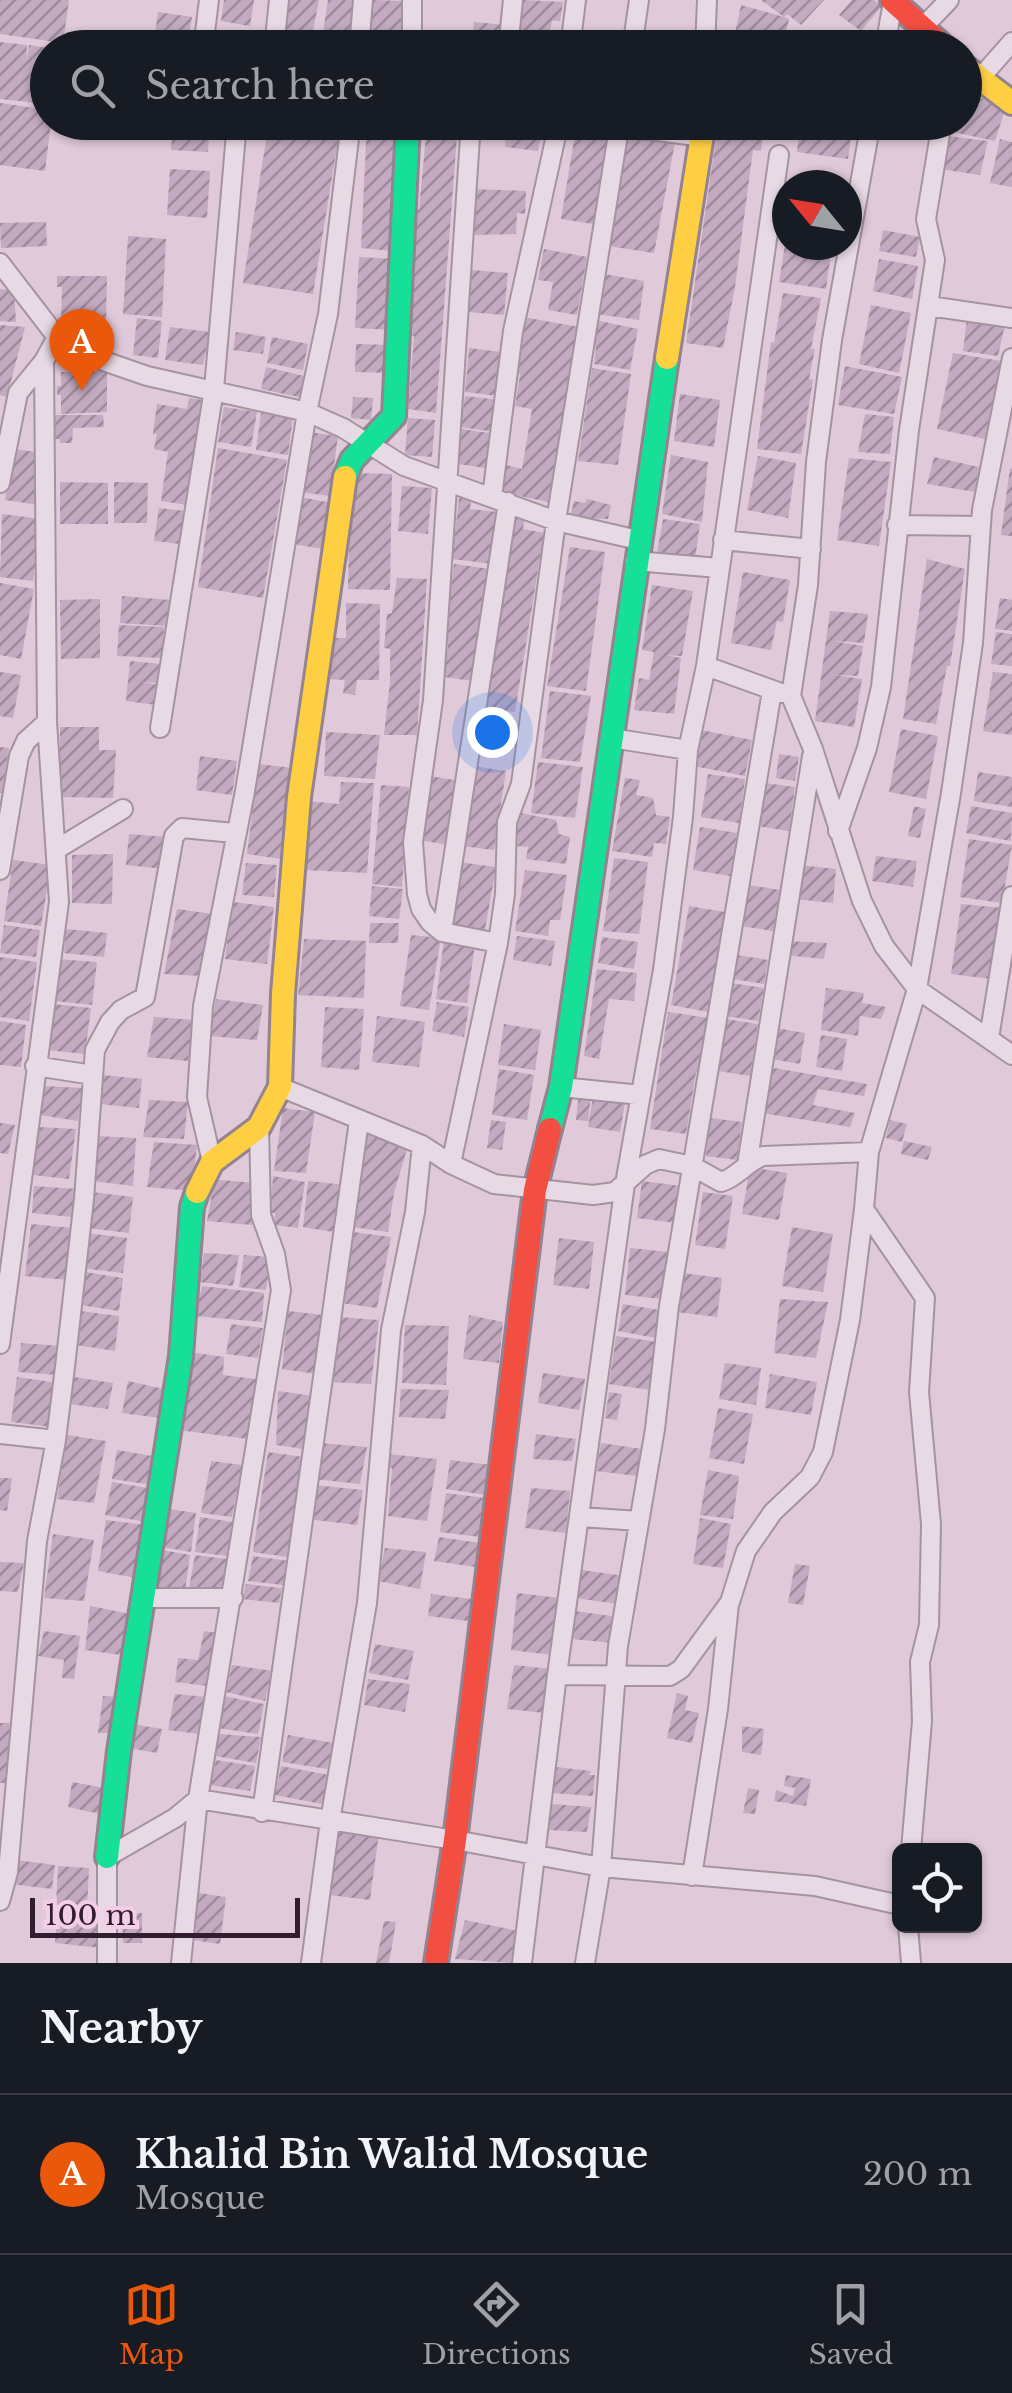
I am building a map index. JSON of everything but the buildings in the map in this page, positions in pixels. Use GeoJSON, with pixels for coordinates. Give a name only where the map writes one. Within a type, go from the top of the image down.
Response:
{"type":"FeatureCollection","features":[{"type":"Feature","properties":{"kind":"street"},"geometry":{"type":"LineString","coordinates":[[206,30],[209,0]]}},
{"type":"Feature","properties":{"kind":"street"},"geometry":{"type":"LineString","coordinates":[[276,30],[279,0]]}},
{"type":"Feature","properties":{"kind":"street"},"geometry":{"type":"LineString","coordinates":[[360,30],[363,0]]}},
{"type":"Feature","properties":{"kind":"street"},"geometry":{"type":"LineString","coordinates":[[412,0],[412,30]]}},
{"type":"Feature","properties":{"kind":"street"},"geometry":{"type":"LineString","coordinates":[[510,30],[513,0]]}},
{"type":"Feature","properties":{"kind":"street"},"geometry":{"type":"LineString","coordinates":[[572,30],[576,0]]}},
{"type":"Feature","properties":{"kind":"street"},"geometry":{"type":"LineString","coordinates":[[635,30],[639,0]]}},
{"type":"Feature","properties":{"kind":"street"},"geometry":{"type":"LineString","coordinates":[[705,30],[706,0]]}},
{"type":"Feature","properties":{"kind":"street"},"geometry":{"type":"LineString","coordinates":[[924,27],[949,0]]}},
{"type":"Feature","properties":{"kind":"street"},"geometry":{"type":"LineString","coordinates":[[887,30],[892,1],[927,30]]}},
{"type":"Feature","properties":{"kind":"street"},"geometry":{"type":"LineString","coordinates":[[982,64],[1012,42]]}},
{"type":"Feature","properties":{"kind":"street"},"geometry":{"type":"LineString","coordinates":[[982,78],[1012,102]]}},
{"type":"Feature","properties":{"kind":"street"},"geometry":{"type":"LineString","coordinates":[[160,728],[214,389],[238,140]]}},
{"type":"Feature","properties":{"kind":"street"},"geometry":{"type":"LineString","coordinates":[[212,1162],[198,1112],[203,1006],[245,791],[307,412],[328,314],[349,140]]}},
{"type":"Feature","properties":{"kind":"street"},"geometry":{"type":"LineString","coordinates":[[107,1963],[107,1857],[119,1751],[182,1356],[192,1207],[212,1162],[258,1126],[280,1087],[299,797],[346,467],[356,451],[384,431],[394,416],[407,140]]}},
{"type":"Feature","properties":{"kind":"street"},"geometry":{"type":"LineString","coordinates":[[470,140],[433,700],[412,842],[421,909],[442,932],[498,943]]}},
{"type":"Feature","properties":{"kind":"street"},"geometry":{"type":"LineString","coordinates":[[442,932],[500,499],[513,331],[555,140]]}},
{"type":"Feature","properties":{"kind":"street"},"geometry":{"type":"LineString","coordinates":[[451,1164],[498,943],[505,894],[507,822],[521,784],[556,521],[616,140]]}},
{"type":"Feature","properties":{"kind":"street"},"geometry":{"type":"LineString","coordinates":[[436,1963],[455,1840],[535,1190],[561,1087],[636,550],[702,140]]}},
{"type":"Feature","properties":{"kind":"street"},"geometry":{"type":"LineString","coordinates":[[867,140],[832,340],[816,462],[811,549],[791,696],[813,748],[862,902],[884,946],[917,989],[1012,1054]]}},
{"type":"Feature","properties":{"kind":"street"},"geometry":{"type":"LineString","coordinates":[[838,831],[867,748],[881,687],[897,525],[935,260],[926,218],[939,140]]}},
{"type":"Feature","properties":{"kind":"street"},"geometry":{"type":"LineString","coordinates":[[522,1963],[557,1675],[626,1184],[678,860],[688,750],[706,666],[779,155]]}},
{"type":"Feature","properties":{"kind":"street"},"geometry":{"type":"LineString","coordinates":[[0,262],[57,336],[98,360],[307,412],[342,428],[404,466],[446,482],[636,550],[719,568]]}},
{"type":"Feature","properties":{"kind":"street"},"geometry":{"type":"LineString","coordinates":[[929,306],[1012,318]]}},
{"type":"Feature","properties":{"kind":"street"},"geometry":{"type":"LineString","coordinates":[[0,484],[18,393],[44,361],[57,336]]}},
{"type":"Feature","properties":{"kind":"street"},"geometry":{"type":"LineString","coordinates":[[692,1876],[730,1602],[746,1551],[773,1512],[810,1477],[823,1452],[850,1320],[869,1152],[917,989],[971,658],[980,526],[1004,441],[1012,358]]}},
{"type":"Feature","properties":{"kind":"street"},"geometry":{"type":"LineString","coordinates":[[0,1344],[60,902],[47,722],[44,361]]}},
{"type":"Feature","properties":{"kind":"street"},"geometry":{"type":"LineString","coordinates":[[897,525],[980,526]]}},
{"type":"Feature","properties":{"kind":"street"},"geometry":{"type":"LineString","coordinates":[[723,540],[811,549]]}},
{"type":"Feature","properties":{"kind":"street"},"geometry":{"type":"LineString","coordinates":[[706,666],[791,696]]}},
{"type":"Feature","properties":{"kind":"street"},"geometry":{"type":"LineString","coordinates":[[584,1963],[601,1867],[614,1674],[692,1166],[772,691]]}},
{"type":"Feature","properties":{"kind":"street"},"geometry":{"type":"LineString","coordinates":[[0,870],[19,756],[26,741],[47,722]]}},
{"type":"Feature","properties":{"kind":"street"},"geometry":{"type":"LineString","coordinates":[[611,738],[688,750]]}},
{"type":"Feature","properties":{"kind":"street"},"geometry":{"type":"LineString","coordinates":[[746,1165],[813,748]]}},
{"type":"Feature","properties":{"kind":"street"},"geometry":{"type":"LineString","coordinates":[[57,849],[123,810]]}},
{"type":"Feature","properties":{"kind":"street"},"geometry":{"type":"LineString","coordinates":[[0,1902],[8,1872],[37,1541],[56,1440],[84,1199],[95,1050],[110,1022],[121,1010],[138,1003],[148,988],[174,836],[182,828],[234,833]]}},
{"type":"Feature","properties":{"kind":"street"},"geometry":{"type":"LineString","coordinates":[[989,1038],[1012,896]]}},
{"type":"Feature","properties":{"kind":"street"},"geometry":{"type":"LineString","coordinates":[[35,1066],[93,1075]]}},
{"type":"Feature","properties":{"kind":"street"},"geometry":{"type":"LineString","coordinates":[[280,1087],[422,1145],[494,1184],[535,1190],[592,1195],[615,1192],[644,1164],[659,1160],[692,1166],[721,1182],[733,1178],[762,1156],[869,1152]]}},
{"type":"Feature","properties":{"kind":"street"},"geometry":{"type":"LineString","coordinates":[[561,1087],[641,1095]]}},
{"type":"Feature","properties":{"kind":"street"},"geometry":{"type":"LineString","coordinates":[[262,1812],[359,1121]]}},
{"type":"Feature","properties":{"kind":"street"},"geometry":{"type":"LineString","coordinates":[[181,1963],[198,1799],[281,1290],[275,1254],[260,1215],[262,1159],[258,1126]]}},
{"type":"Feature","properties":{"kind":"street"},"geometry":{"type":"LineString","coordinates":[[311,1963],[330,1821],[367,1603],[392,1330],[415,1212],[422,1145]]}},
{"type":"Feature","properties":{"kind":"street"},"geometry":{"type":"LineString","coordinates":[[864,1209],[925,1298],[919,1392],[931,1524],[929,1625],[920,1662],[922,1721],[912,1843]]}},
{"type":"Feature","properties":{"kind":"street"},"geometry":{"type":"LineString","coordinates":[[0,1434],[56,1440]]}},
{"type":"Feature","properties":{"kind":"street"},"geometry":{"type":"LineString","coordinates":[[581,1517],[639,1521]]}},
{"type":"Feature","properties":{"kind":"street"},"geometry":{"type":"LineString","coordinates":[[145,1598],[233,1598]]}},
{"type":"Feature","properties":{"kind":"street"},"geometry":{"type":"LineString","coordinates":[[557,1675],[670,1676],[681,1669],[730,1602]]}},
{"type":"Feature","properties":{"kind":"street"},"geometry":{"type":"LineString","coordinates":[[198,1799],[601,1867],[815,1886],[892,1903]]}},
{"type":"Feature","properties":{"kind":"street"},"geometry":{"type":"LineString","coordinates":[[107,1857],[176,1818],[198,1799]]}},
{"type":"Feature","properties":{"kind":"street"},"geometry":{"type":"LineString","coordinates":[[908,1933],[910,1963]]}},
{"type":"Feature","properties":{"kind":"traffic: fast"},"geometry":{"type":"LineString","coordinates":[[345,477],[352,460],[394,416],[407,140]]}},
{"type":"Feature","properties":{"kind":"traffic: fast"},"geometry":{"type":"LineString","coordinates":[[550,1129],[561,1087],[667,358]]}},
{"type":"Feature","properties":{"kind":"traffic: fast"},"geometry":{"type":"LineString","coordinates":[[107,1857],[119,1751],[181,1356],[192,1207],[197,1192]]}},
{"type":"Feature","properties":{"kind":"traffic: slow"},"geometry":{"type":"LineString","coordinates":[[982,80],[1012,103]]}},
{"type":"Feature","properties":{"kind":"traffic: slow"},"geometry":{"type":"LineString","coordinates":[[667,358],[701,140]]}},
{"type":"Feature","properties":{"kind":"traffic: slow"},"geometry":{"type":"LineString","coordinates":[[197,1192],[212,1162],[259,1127],[280,1087],[283,994],[299,797],[345,477]]}},
{"type":"Feature","properties":{"kind":"traffic: jam"},"geometry":{"type":"LineString","coordinates":[[892,0],[925,30]]}},
{"type":"Feature","properties":{"kind":"traffic: jam"},"geometry":{"type":"LineString","coordinates":[[436,1963],[455,1840],[535,1190],[550,1129]]}},
{"type":"Feature","properties":{"kind":"place","name":"Khalid Bin Walid Mosque"},"geometry":{"type":"Point","coordinates":[82,391]}}]}
